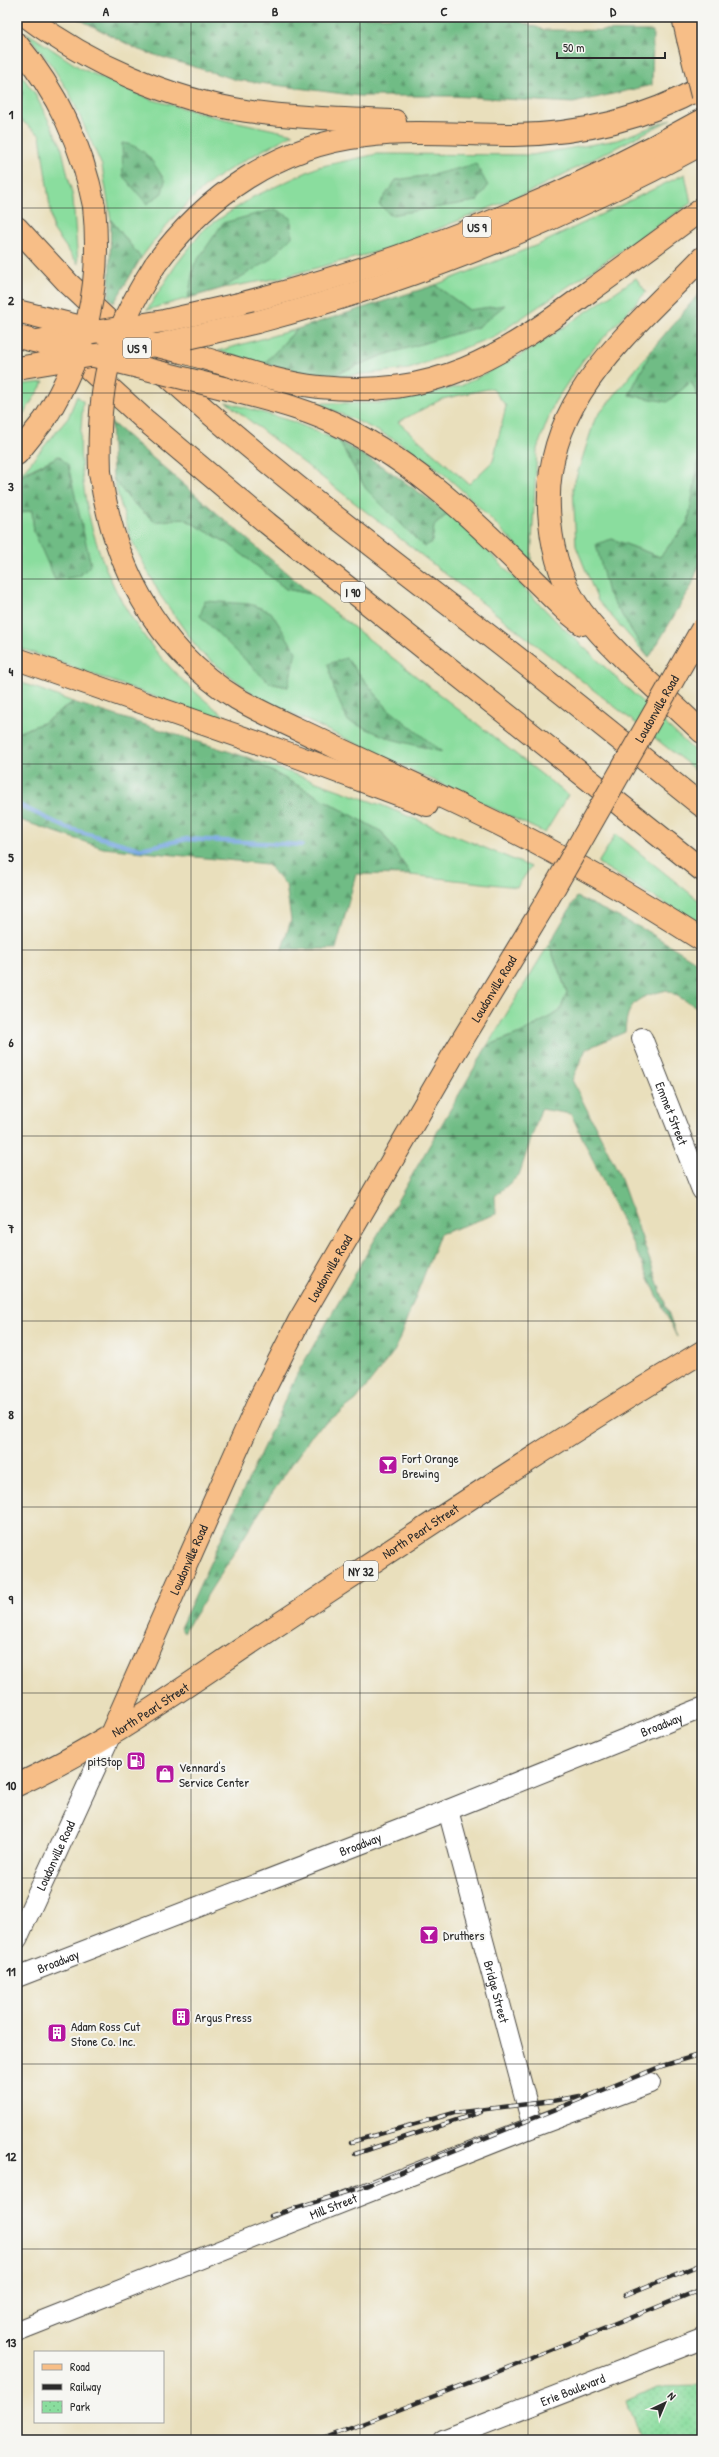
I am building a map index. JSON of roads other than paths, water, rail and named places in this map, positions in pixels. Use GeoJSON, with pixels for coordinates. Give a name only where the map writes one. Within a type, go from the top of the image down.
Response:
{"type":"FeatureCollection","features":[{"type":"Feature","properties":{"kind":"main road"},"geometry":{"type":"LineString","coordinates":[[27,17],[62,41],[113,68],[164,89],[217,105],[282,115],[404,122],[513,135]]}},
{"type":"Feature","properties":{"kind":"main road"},"geometry":{"type":"LineString","coordinates":[[683,17],[702,96]]}},
{"type":"Feature","properties":{"kind":"main road"},"geometry":{"type":"LineString","coordinates":[[17,44],[51,89],[63,111],[82,156],[94,206],[96,273],[89,320],[72,370],[45,419],[17,454]]}},
{"type":"Feature","properties":{"kind":"main road"},"geometry":{"type":"LineString","coordinates":[[702,87],[653,111],[610,125],[566,132],[513,135],[387,134],[341,140],[292,154],[252,175],[218,198],[185,228],[155,265],[121,326],[104,378],[99,424],[100,472],[111,532],[124,565],[139,596],[166,635],[216,684],[276,719],[530,839],[598,876],[702,940]]}},
{"type":"Feature","properties":{"kind":"main road","name":"US 9"},"geometry":{"type":"LineString","coordinates":[[17,339],[87,334],[239,304],[359,271],[495,220],[571,187],[702,120]]}},
{"type":"Feature","properties":{"kind":"main road","name":"US 9"},"geometry":{"type":"LineString","coordinates":[[17,368],[162,344],[257,322],[365,290],[485,246],[606,194],[702,144]]}},
{"type":"Feature","properties":{"kind":"main road"},"geometry":{"type":"LineString","coordinates":[[17,311],[318,387],[380,388],[423,382],[448,376],[490,359],[524,339],[702,209]]}},
{"type":"Feature","properties":{"kind":"main road"},"geometry":{"type":"LineString","coordinates":[[17,228],[98,311],[255,452],[702,806]]}},
{"type":"Feature","properties":{"kind":"main road"},"geometry":{"type":"LineString","coordinates":[[702,258],[605,358],[583,386],[566,416],[552,458],[548,512],[558,564],[569,592],[582,612],[624,656],[702,732]]}},
{"type":"Feature","properties":{"kind":"main road","name":"I 90"},"geometry":{"type":"LineString","coordinates":[[17,298],[109,388],[224,488],[702,870]]}},
{"type":"Feature","properties":{"kind":"main road"},"geometry":{"type":"LineString","coordinates":[[17,339],[223,388],[323,419],[364,438],[408,465],[462,510],[566,611],[624,656]]}},
{"type":"Feature","properties":{"kind":"main road","name":"Loudonville Road"},"geometry":{"type":"LineString","coordinates":[[111,1734],[261,1396],[299,1321],[444,1070],[545,904],[702,629]]}},
{"type":"Feature","properties":{"kind":"main road"},"geometry":{"type":"LineString","coordinates":[[17,659],[367,781],[457,817],[530,839]]}},
{"type":"Feature","properties":{"kind":"main road","name":"North Pearl Street"},"geometry":{"type":"LineString","coordinates":[[17,1785],[51,1770],[111,1734],[358,1572],[702,1352]]}},
{"type":"Feature","properties":{"kind":"street","name":"Emmet Street"},"geometry":{"type":"LineString","coordinates":[[642,1038],[702,1190]]}},
{"type":"Feature","properties":{"kind":"street","name":"Broadway"},"geometry":{"type":"LineString","coordinates":[[17,1977],[448,1810],[702,1708]]}},
{"type":"Feature","properties":{"kind":"street","name":"Loudonville Road"},"geometry":{"type":"LineString","coordinates":[[17,1939],[111,1734]]}},
{"type":"Feature","properties":{"kind":"street","name":"Bridge Street"},"geometry":{"type":"LineString","coordinates":[[448,1810],[533,2127]]}},
{"type":"Feature","properties":{"kind":"street","name":"Mill Street"},"geometry":{"type":"LineString","coordinates":[[17,2331],[533,2127],[650,2083]]}},
{"type":"Feature","properties":{"kind":"street","name":"Erie Boulevard"},"geometry":{"type":"LineString","coordinates":[[444,2440],[702,2339]]}},
{"type":"Feature","properties":{"kind":"waterway"},"geometry":{"type":"LineString","coordinates":[[17,804],[67,828],[140,849],[187,839],[302,845]]}},
{"type":"Feature","properties":{"kind":"railway"},"geometry":{"type":"LineString","coordinates":[[270,2216],[369,2185],[662,2066],[702,2054]]}},
{"type":"Feature","properties":{"kind":"railway"},"geometry":{"type":"LineString","coordinates":[[351,2142],[454,2113],[553,2101],[580,2096]]}},
{"type":"Feature","properties":{"kind":"railway"},"geometry":{"type":"LineString","coordinates":[[355,2154],[481,2112]]}},
{"type":"Feature","properties":{"kind":"railway"},"geometry":{"type":"LineString","coordinates":[[625,2295],[702,2264]]}},
{"type":"Feature","properties":{"kind":"railway"},"geometry":{"type":"LineString","coordinates":[[320,2440],[497,2372],[702,2289]]}},
{"type":"Feature","properties":{"kind":"place","name":"Fort Orange Brewing"},"geometry":{"type":"Point","coordinates":[388,1465]}},
{"type":"Feature","properties":{"kind":"place","name":"pitStop"},"geometry":{"type":"Point","coordinates":[136,1761]}},
{"type":"Feature","properties":{"kind":"place","name":"Vennard's Service Center"},"geometry":{"type":"Point","coordinates":[165,1774]}},
{"type":"Feature","properties":{"kind":"place","name":"Druthers"},"geometry":{"type":"Point","coordinates":[429,1935]}},
{"type":"Feature","properties":{"kind":"place","name":"Argus Press"},"geometry":{"type":"Point","coordinates":[181,2017]}},
{"type":"Feature","properties":{"kind":"place","name":"Adam Ross Cut Stone Co. Inc."},"geometry":{"type":"Point","coordinates":[57,2033]}}]}
